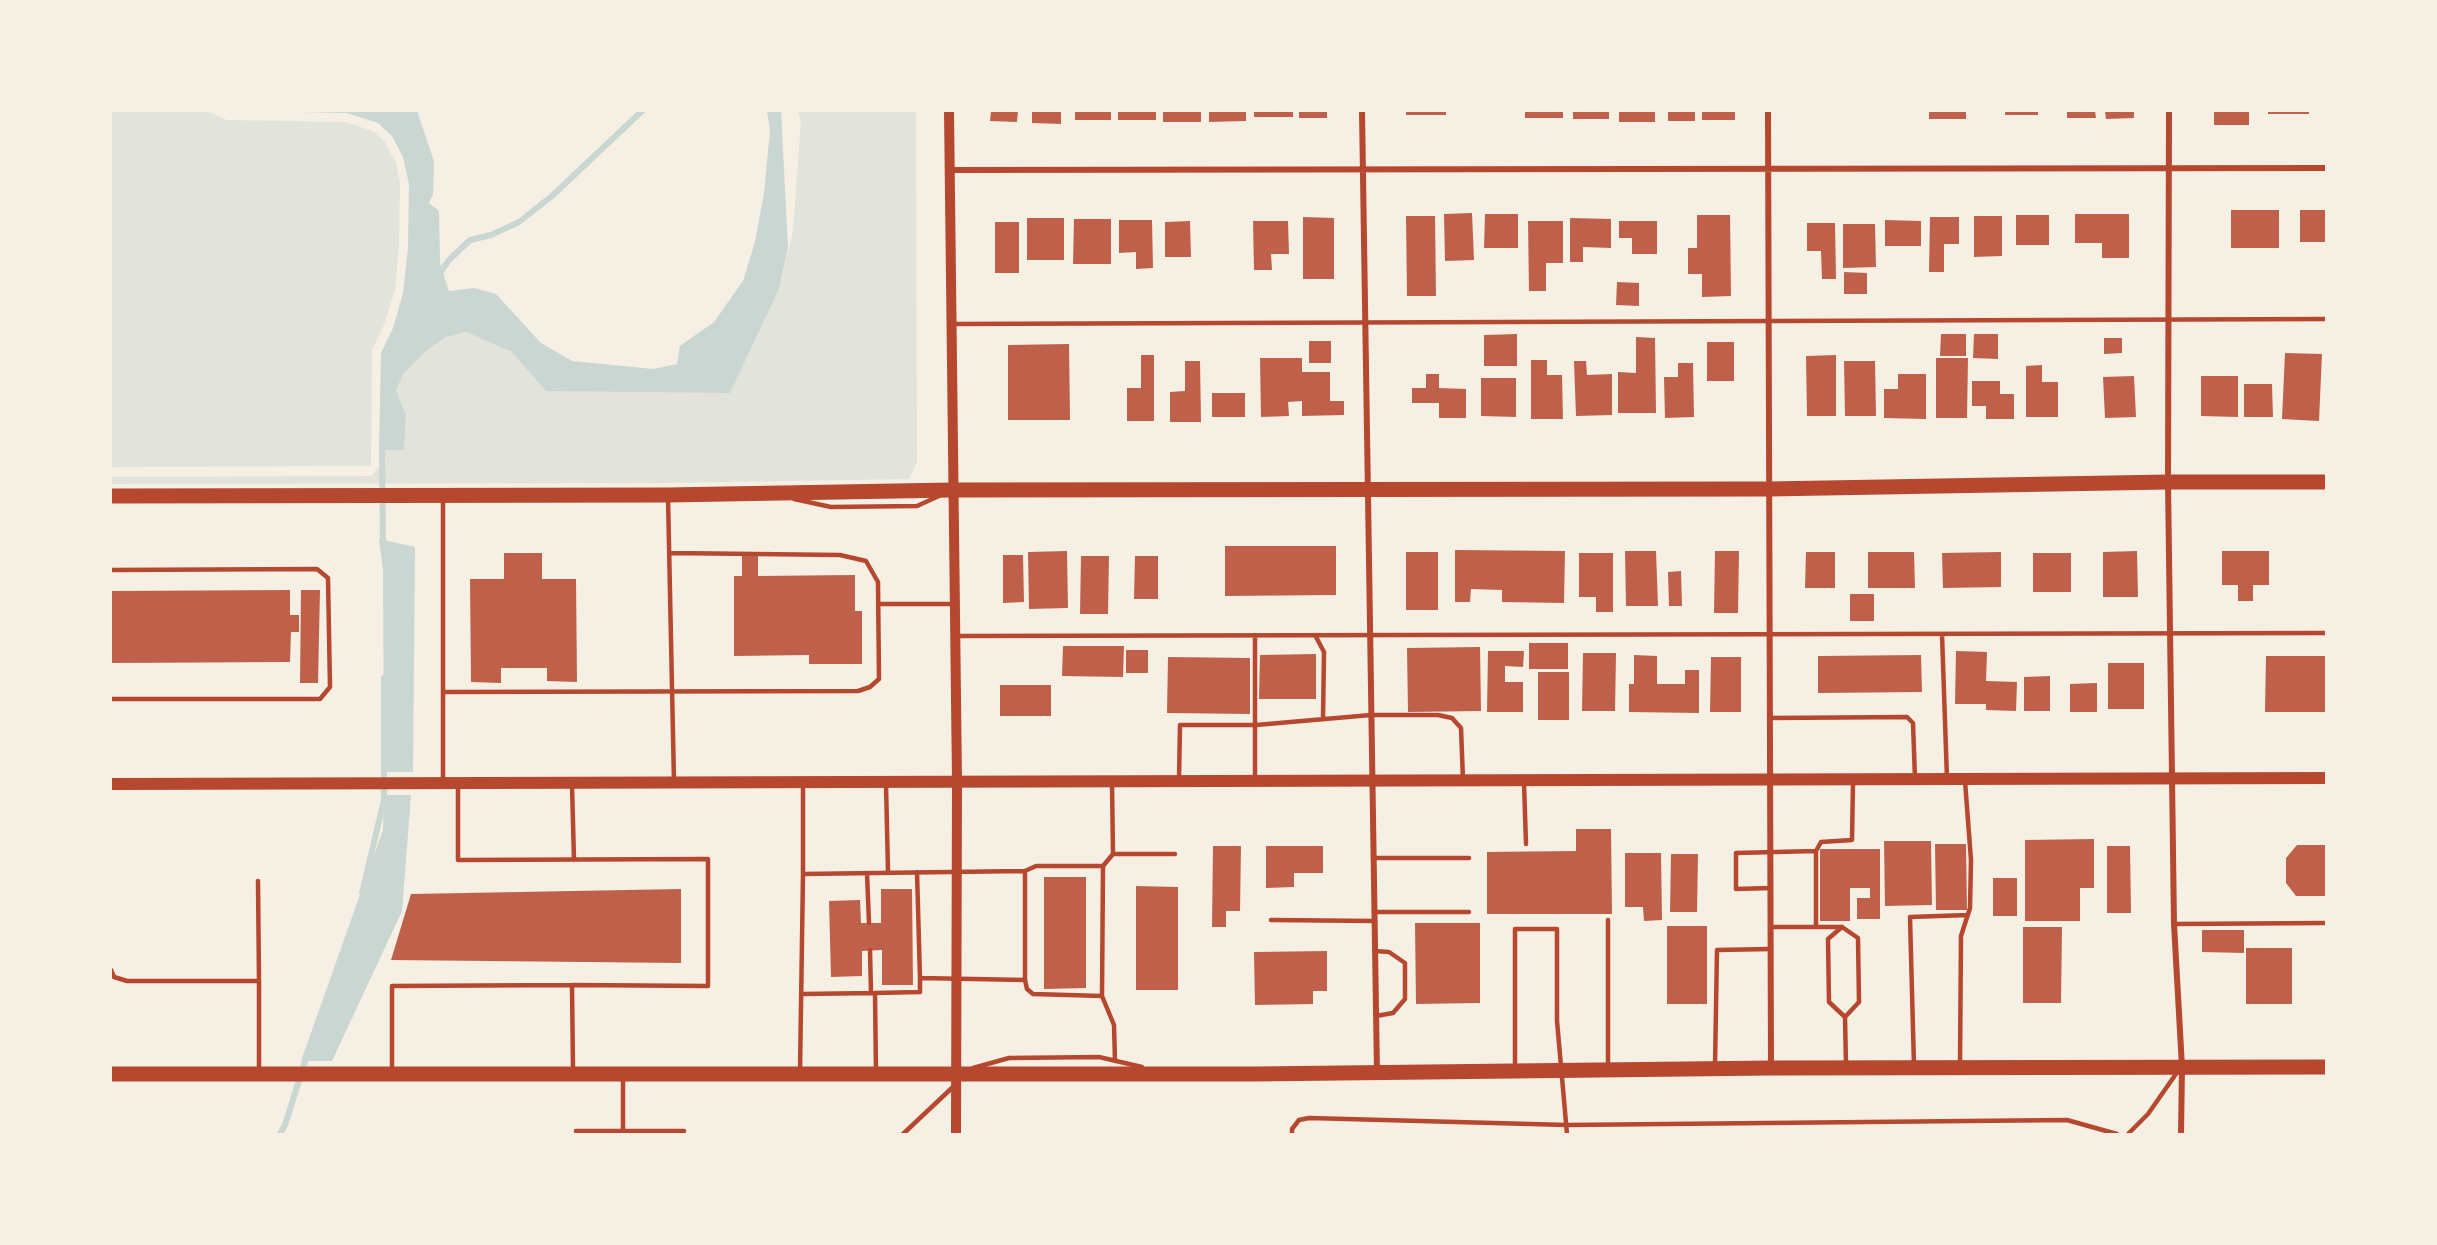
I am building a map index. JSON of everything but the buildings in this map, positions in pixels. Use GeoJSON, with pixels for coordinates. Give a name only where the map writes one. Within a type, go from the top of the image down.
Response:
{"type":"FeatureCollection","features":[{"type":"Feature","properties":{"kind":"main road"},"geometry":{"type":"LineString","coordinates":[[111,496],[668,495],[952,490],[1768,489],[2168,482],[2326,482]]}},
{"type":"Feature","properties":{"kind":"main road"},"geometry":{"type":"LineString","coordinates":[[111,784],[2326,778]]}},
{"type":"Feature","properties":{"kind":"main road"},"geometry":{"type":"LineString","coordinates":[[111,1074],[876,1073],[956,1079],[1168,1074],[1772,1068],[1960,1070],[2326,1067]]}},
{"type":"Feature","properties":{"kind":"street"},"geometry":{"type":"LineString","coordinates":[[949,111],[957,782],[956,1134]]}},
{"type":"Feature","properties":{"kind":"street"},"geometry":{"type":"LineString","coordinates":[[1362,111],[1377,1073]]}},
{"type":"Feature","properties":{"kind":"street"},"geometry":{"type":"LineString","coordinates":[[1768,111],[1772,1068]]}},
{"type":"Feature","properties":{"kind":"street"},"geometry":{"type":"LineString","coordinates":[[2169,111],[2168,482],[2174,778],[2174,924],[2182,1067],[2181,1134]]}},
{"type":"Feature","properties":{"kind":"street"},"geometry":{"type":"LineString","coordinates":[[949,170],[2326,168]]}},
{"type":"Feature","properties":{"kind":"lane"},"geometry":{"type":"LineString","coordinates":[[951,324],[2326,319]]}},
{"type":"Feature","properties":{"kind":"lane"},"geometry":{"type":"LineString","coordinates":[[668,495],[674,782]]}},
{"type":"Feature","properties":{"kind":"lane"},"geometry":{"type":"LineString","coordinates":[[443,496],[443,783]]}},
{"type":"Feature","properties":{"kind":"lane"},"geometry":{"type":"LineString","coordinates":[[443,692],[858,691],[870,687],[879,679],[878,582],[866,561],[855,556],[670,553]]}},
{"type":"Feature","properties":{"kind":"lane"},"geometry":{"type":"LineString","coordinates":[[111,570],[317,569],[328,578],[330,687],[320,699],[111,699]]}},
{"type":"Feature","properties":{"kind":"lane"},"geometry":{"type":"LineString","coordinates":[[878,604],[954,604]]}},
{"type":"Feature","properties":{"kind":"lane"},"geometry":{"type":"LineString","coordinates":[[955,636],[2326,633]]}},
{"type":"Feature","properties":{"kind":"lane"},"geometry":{"type":"LineString","coordinates":[[1942,634],[1947,779]]}},
{"type":"Feature","properties":{"kind":"lane"},"geometry":{"type":"LineString","coordinates":[[1255,635],[1255,781]]}},
{"type":"Feature","properties":{"kind":"lane"},"geometry":{"type":"LineString","coordinates":[[1315,635],[1324,652],[1323,719]]}},
{"type":"Feature","properties":{"kind":"lane"},"geometry":{"type":"LineString","coordinates":[[1179,781],[1180,725],[1256,725],[1371,715],[1438,715],[1452,718],[1461,728],[1463,780]]}},
{"type":"Feature","properties":{"kind":"lane"},"geometry":{"type":"LineString","coordinates":[[1770,718],[1907,717],[1913,723],[1915,779]]}},
{"type":"Feature","properties":{"kind":"lane"},"geometry":{"type":"LineString","coordinates":[[1816,927],[1816,851],[1821,842],[1852,840],[1853,779]]}},
{"type":"Feature","properties":{"kind":"lane"},"geometry":{"type":"LineString","coordinates":[[1960,1070],[1961,936],[1970,908],[1971,860],[1965,779]]}},
{"type":"Feature","properties":{"kind":"lane"},"geometry":{"type":"LineString","coordinates":[[1524,780],[1526,844]]}},
{"type":"Feature","properties":{"kind":"lane"},"geometry":{"type":"LineString","coordinates":[[1112,781],[1113,854],[1103,866],[1102,996],[1114,1025],[1115,1061]]}},
{"type":"Feature","properties":{"kind":"lane"},"geometry":{"type":"LineString","coordinates":[[800,1073],[803,782]]}},
{"type":"Feature","properties":{"kind":"lane"},"geometry":{"type":"LineString","coordinates":[[886,782],[888,872]]}},
{"type":"Feature","properties":{"kind":"lane"},"geometry":{"type":"LineString","coordinates":[[392,1072],[392,986],[708,986],[708,860],[458,860],[458,783]]}},
{"type":"Feature","properties":{"kind":"lane"},"geometry":{"type":"LineString","coordinates":[[572,783],[573,860]]}},
{"type":"Feature","properties":{"kind":"lane"},"geometry":{"type":"LineString","coordinates":[[1771,888],[1736,889],[1736,853],[1816,851]]}},
{"type":"Feature","properties":{"kind":"lane"},"geometry":{"type":"LineString","coordinates":[[1113,854],[1175,855]]}},
{"type":"Feature","properties":{"kind":"lane"},"geometry":{"type":"LineString","coordinates":[[1373,858],[1469,858]]}},
{"type":"Feature","properties":{"kind":"lane"},"geometry":{"type":"LineString","coordinates":[[803,874],[1025,871],[1036,866],[1103,866]]}},
{"type":"Feature","properties":{"kind":"lane"},"geometry":{"type":"LineString","coordinates":[[1025,871],[1025,980],[1027,989],[1033,994],[1102,996]]}},
{"type":"Feature","properties":{"kind":"lane"},"geometry":{"type":"LineString","coordinates":[[802,994],[920,992],[917,872]]}},
{"type":"Feature","properties":{"kind":"lane"},"geometry":{"type":"LineString","coordinates":[[867,873],[869,923]]}},
{"type":"Feature","properties":{"kind":"lane"},"geometry":{"type":"LineString","coordinates":[[258,881],[262,1073]]}},
{"type":"Feature","properties":{"kind":"lane"},"geometry":{"type":"LineString","coordinates":[[1374,912],[1469,912]]}},
{"type":"Feature","properties":{"kind":"lane"},"geometry":{"type":"LineString","coordinates":[[1914,1070],[1910,917],[1968,915]]}},
{"type":"Feature","properties":{"kind":"lane"},"geometry":{"type":"LineString","coordinates":[[1271,920],[1375,921]]}},
{"type":"Feature","properties":{"kind":"lane"},"geometry":{"type":"LineString","coordinates":[[1608,920],[1608,1070]]}},
{"type":"Feature","properties":{"kind":"lane"},"geometry":{"type":"LineString","coordinates":[[2174,924],[2326,923]]}},
{"type":"Feature","properties":{"kind":"lane"},"geometry":{"type":"LineString","coordinates":[[1771,927],[1842,927],[1858,938],[1859,1002],[1845,1017],[1846,1069]]}},
{"type":"Feature","properties":{"kind":"lane"},"geometry":{"type":"LineString","coordinates":[[1842,927],[1828,939],[1829,1002],[1845,1017]]}},
{"type":"Feature","properties":{"kind":"lane"},"geometry":{"type":"LineString","coordinates":[[1515,1071],[1515,929],[1557,929],[1557,1021],[1567,1134]]}},
{"type":"Feature","properties":{"kind":"lane"},"geometry":{"type":"LineString","coordinates":[[1715,1069],[1717,950],[1771,949]]}},
{"type":"Feature","properties":{"kind":"lane"},"geometry":{"type":"LineString","coordinates":[[870,950],[876,1073]]}},
{"type":"Feature","properties":{"kind":"lane"},"geometry":{"type":"LineString","coordinates":[[1375,951],[1389,952],[1405,963],[1405,999],[1393,1013],[1376,1016]]}},
{"type":"Feature","properties":{"kind":"lane"},"geometry":{"type":"LineString","coordinates":[[111,970],[114,977],[127,981],[259,981]]}},
{"type":"Feature","properties":{"kind":"lane"},"geometry":{"type":"LineString","coordinates":[[920,978],[1025,980]]}},
{"type":"Feature","properties":{"kind":"lane"},"geometry":{"type":"LineString","coordinates":[[572,985],[573,1073]]}},
{"type":"Feature","properties":{"kind":"lane"},"geometry":{"type":"LineString","coordinates":[[903,1134],[956,1079],[1009,1058],[1099,1057],[1168,1074]]}},
{"type":"Feature","properties":{"kind":"lane"},"geometry":{"type":"LineString","coordinates":[[2128,1134],[2148,1113],[2182,1067]]}},
{"type":"Feature","properties":{"kind":"lane"},"geometry":{"type":"LineString","coordinates":[[623,1073],[623,1133]]}},
{"type":"Feature","properties":{"kind":"lane"},"geometry":{"type":"LineString","coordinates":[[1292,1134],[1292,1129],[1299,1120],[1309,1118],[1567,1125],[2067,1120],[2117,1134]]}},
{"type":"Feature","properties":{"kind":"lane"},"geometry":{"type":"LineString","coordinates":[[576,1131],[623,1133],[684,1131]]}},
{"type":"Feature","properties":{"kind":"shaded area"},"geometry":{"type":"Polygon","coordinates":[[[111,111],[206,111],[227,120],[345,122],[373,131],[384,141],[396,162],[400,184],[399,246],[395,290],[384,325],[372,350],[371,466],[111,467],[111,111]]]}},
{"type":"Feature","properties":{"kind":"shaded area"},"geometry":{"type":"Polygon","coordinates":[[[255,111],[417,111],[434,161],[433,194],[429,203],[439,211],[440,263],[449,291],[474,288],[496,294],[541,343],[572,361],[653,369],[677,364],[680,346],[714,322],[743,281],[755,242],[764,193],[770,131],[767,111],[781,111],[788,248],[779,289],[730,393],[546,391],[512,352],[466,332],[446,337],[425,352],[404,373],[396,390],[406,415],[404,450],[379,450],[381,353],[393,328],[403,293],[408,247],[409,184],[403,157],[392,136],[378,123],[347,113],[255,111]]]}},
{"type":"Feature","properties":{"kind":"shaded area"},"geometry":{"type":"Polygon","coordinates":[[[798,111],[916,111],[917,462],[909,479],[668,483],[111,484],[111,477],[371,476],[380,466],[379,450],[404,450],[406,415],[396,390],[404,373],[425,352],[446,337],[466,332],[512,352],[527,366],[730,393],[779,289],[793,231],[801,121],[798,111]]]}},
{"type":"Feature","properties":{"kind":"shaded area"},"geometry":{"type":"Polygon","coordinates":[[[379,539],[415,547],[413,772],[384,772],[383,570],[379,539]]]}},
{"type":"Feature","properties":{"kind":"shaded area"},"geometry":{"type":"Polygon","coordinates":[[[384,795],[411,795],[402,911],[332,1061],[301,1061],[383,830],[384,795]]]}},
{"type":"Feature","properties":{"kind":"waterway"},"geometry":{"type":"LineString","coordinates":[[438,276],[449,260],[470,240],[491,235],[519,222],[552,196],[642,111]]}},
{"type":"Feature","properties":{"kind":"waterway"},"geometry":{"type":"LineString","coordinates":[[382,444],[383,547]]}},
{"type":"Feature","properties":{"kind":"waterway"},"geometry":{"type":"LineString","coordinates":[[362,893],[384,800],[384,678]]}},
{"type":"Feature","properties":{"kind":"waterway"},"geometry":{"type":"LineString","coordinates":[[280,1134],[285,1125],[307,1055]]}}]}
